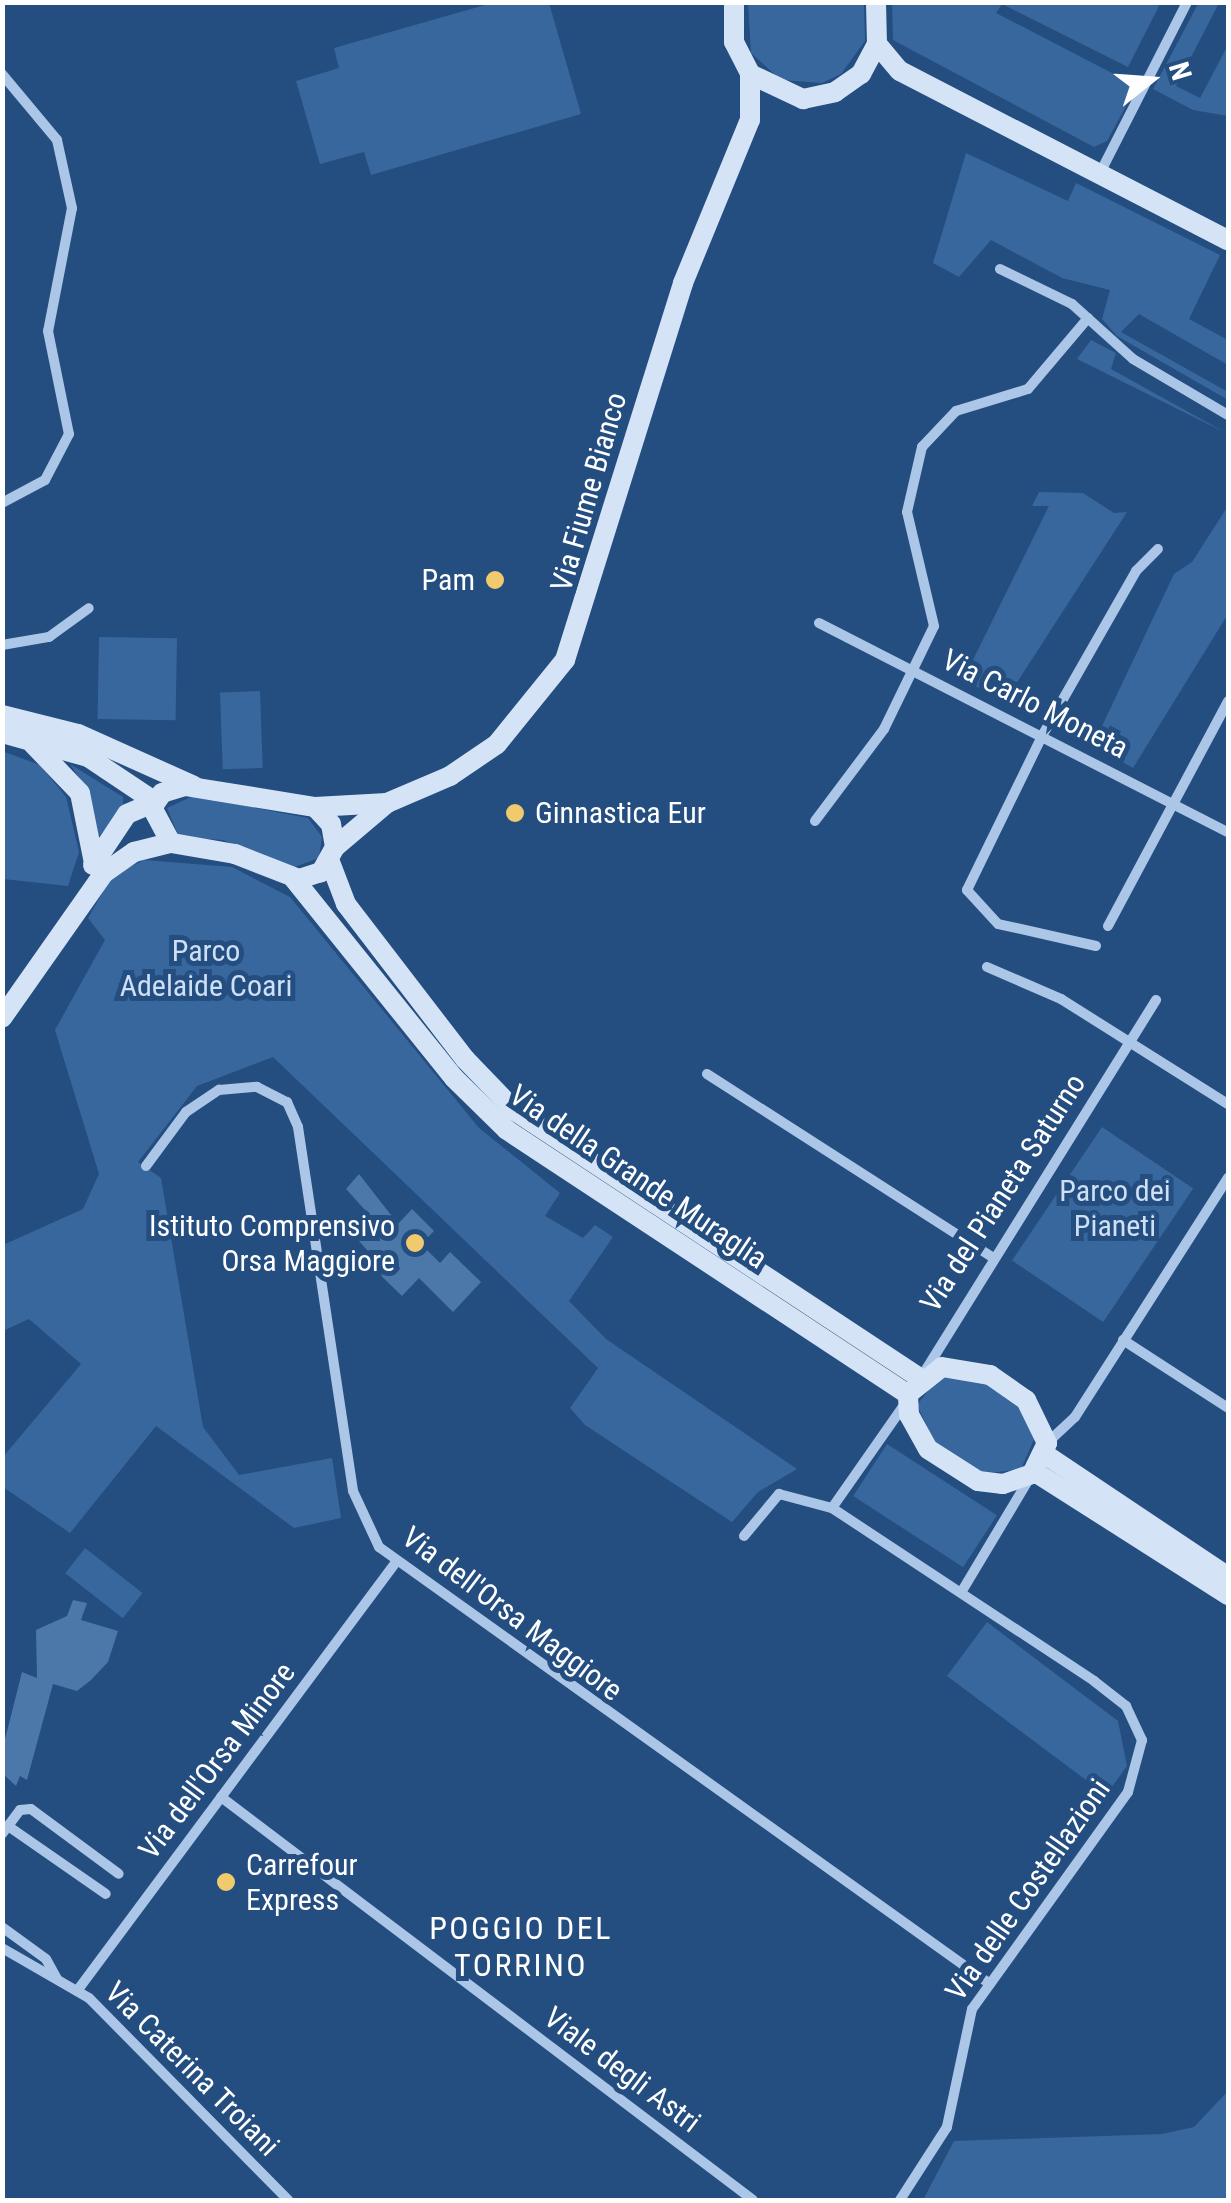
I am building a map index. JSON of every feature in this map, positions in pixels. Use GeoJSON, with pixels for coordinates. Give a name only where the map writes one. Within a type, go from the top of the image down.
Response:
{"type":"FeatureCollection","features":[{"type":"Feature","properties":{"kind":"street"},"geometry":{"type":"LineString","coordinates":[[750,74],[778,93],[826,96],[866,68],[877,44],[876,2]]}},
{"type":"Feature","properties":{"kind":"street"},"geometry":{"type":"LineString","coordinates":[[1100,173],[1187,2]]}},
{"type":"Feature","properties":{"kind":"street","name":"Via Fiume Bianco"},"geometry":{"type":"LineString","coordinates":[[387,802],[450,776],[508,735],[572,649],[683,283],[750,120],[750,74],[734,42],[732,4]]}},
{"type":"Feature","properties":{"kind":"street"},"geometry":{"type":"LineString","coordinates":[[877,44],[900,71]]}},
{"type":"Feature","properties":{"kind":"street"},"geometry":{"type":"LineString","coordinates":[[866,68],[900,71],[1228,240]]}},
{"type":"Feature","properties":{"kind":"street"},"geometry":{"type":"LineString","coordinates":[[2,74],[52,130],[72,208],[48,331],[67,442],[45,480],[2,503]]}},
{"type":"Feature","properties":{"kind":"street","name":"Via Fiume Bianco"},"geometry":{"type":"LineString","coordinates":[[750,120],[778,93]]}},
{"type":"Feature","properties":{"kind":"street"},"geometry":{"type":"LineString","coordinates":[[1000,269],[1088,318],[1091,330],[1132,359],[1228,414]]}},
{"type":"Feature","properties":{"kind":"street"},"geometry":{"type":"LineString","coordinates":[[815,820],[881,734],[936,617],[907,512],[922,447],[952,413],[1032,386],[1088,318]]}},
{"type":"Feature","properties":{"kind":"street"},"geometry":{"type":"LineString","coordinates":[[1096,946],[998,924],[968,890],[1042,736],[1136,571],[1158,549]]}},
{"type":"Feature","properties":{"kind":"street"},"geometry":{"type":"LineString","coordinates":[[2,644],[49,636],[89,608]]}},
{"type":"Feature","properties":{"kind":"street","name":"Via Carlo Moneta"},"geometry":{"type":"LineString","coordinates":[[818,623],[1228,832]]}},
{"type":"Feature","properties":{"kind":"street"},"geometry":{"type":"LineString","coordinates":[[1108,926],[1228,701]]}},
{"type":"Feature","properties":{"kind":"street"},"geometry":{"type":"LineString","coordinates":[[2,716],[67,730],[196,786],[314,807],[387,802]]}},
{"type":"Feature","properties":{"kind":"street"},"geometry":{"type":"LineString","coordinates":[[12,735],[96,760],[154,802]]}},
{"type":"Feature","properties":{"kind":"street"},"geometry":{"type":"LineString","coordinates":[[12,735],[80,793],[94,863]]}},
{"type":"Feature","properties":{"kind":"street"},"geometry":{"type":"LineString","coordinates":[[80,899],[94,863],[127,814],[196,786]]}},
{"type":"Feature","properties":{"kind":"street"},"geometry":{"type":"LineString","coordinates":[[154,802],[154,822],[171,843]]}},
{"type":"Feature","properties":{"kind":"street"},"geometry":{"type":"LineString","coordinates":[[6,1007],[80,899],[122,858],[171,843],[235,854],[294,879],[313,877],[387,802]]}},
{"type":"Feature","properties":{"kind":"street","name":"Via della Grande Muraglia"},"geometry":{"type":"LineString","coordinates":[[314,807],[331,824],[333,854],[346,904],[465,1059],[516,1112],[914,1387]]}},
{"type":"Feature","properties":{"kind":"street","name":"Via della Grande Muraglia"},"geometry":{"type":"LineString","coordinates":[[294,879],[454,1078],[507,1130],[914,1387]]}},
{"type":"Feature","properties":{"kind":"street"},"geometry":{"type":"LineString","coordinates":[[987,968],[1131,1040],[1228,1104]]}},
{"type":"Feature","properties":{"kind":"street","name":"Via del Pianeta Saturno"},"geometry":{"type":"LineString","coordinates":[[832,1508],[914,1387],[1156,1000]]}},
{"type":"Feature","properties":{"kind":"street"},"geometry":{"type":"LineString","coordinates":[[706,1074],[992,1258]]}},
{"type":"Feature","properties":{"kind":"street","name":"Via dell'Orsa Maggiore"},"geometry":{"type":"LineString","coordinates":[[146,1166],[186,1112],[218,1090],[257,1087],[292,1108],[355,1498],[370,1534],[396,1562],[990,1984]]}},
{"type":"Feature","properties":{"kind":"street"},"geometry":{"type":"LineString","coordinates":[[962,1591],[1040,1461],[1075,1417],[1228,1178]]}},
{"type":"Feature","properties":{"kind":"street"},"geometry":{"type":"LineString","coordinates":[[1123,1340],[1228,1408]]}},
{"type":"Feature","properties":{"kind":"street"},"geometry":{"type":"LineString","coordinates":[[1040,1461],[995,1484],[954,1471],[918,1436],[914,1387],[953,1366],[998,1378],[1032,1407],[1040,1461],[1228,1595]]}},
{"type":"Feature","properties":{"kind":"street"},"geometry":{"type":"LineString","coordinates":[[1040,1461],[1228,1577]]}},
{"type":"Feature","properties":{"kind":"street","name":"Via delle Costellazioni"},"geometry":{"type":"LineString","coordinates":[[744,1536],[778,1494],[832,1508],[962,1591],[1126,1706],[1144,1753],[1125,1797],[990,1984],[963,2030],[947,2128],[900,2200]]}},
{"type":"Feature","properties":{"kind":"street","name":"Via dell'Orsa Minore"},"geometry":{"type":"LineString","coordinates":[[78,1991],[396,1562]]}},
{"type":"Feature","properties":{"kind":"street","name":"Viale degli Astri"},"geometry":{"type":"LineString","coordinates":[[221,1798],[753,2200]]}},
{"type":"Feature","properties":{"kind":"street"},"geometry":{"type":"LineString","coordinates":[[106,1894],[5,1830],[20,1810],[32,1809],[119,1874]]}},
{"type":"Feature","properties":{"kind":"street","name":"Via Caterina Troiani"},"geometry":{"type":"LineString","coordinates":[[2,1927],[46,1959],[56,1979]]}},
{"type":"Feature","properties":{"kind":"street","name":"Via Caterina Troiani"},"geometry":{"type":"LineString","coordinates":[[2,1948],[78,1991],[288,2200]]}},
{"type":"Feature","properties":{"kind":"green space"},"geometry":{"type":"Polygon","coordinates":[[[1152,2],[1159,6],[1128,67],[1002,4],[996,13],[1137,86],[1107,141],[1094,147],[893,40],[892,3],[1152,2]]]}},
{"type":"Feature","properties":{"kind":"green space"},"geometry":{"type":"Polygon","coordinates":[[[1199,2],[1219,3],[1176,86],[1200,98],[1228,45],[1228,116],[1193,110],[1153,89],[1199,2]]]}},
{"type":"Feature","properties":{"kind":"green space"},"geometry":{"type":"Polygon","coordinates":[[[492,3],[549,3],[581,114],[371,175],[364,152],[320,164],[296,81],[339,68],[334,48],[492,3]]]}},
{"type":"Feature","properties":{"kind":"green space"},"geometry":{"type":"Polygon","coordinates":[[[748,3],[864,3],[865,41],[841,74],[822,83],[781,80],[751,53],[748,3]]]}},
{"type":"Feature","properties":{"kind":"green space"},"geometry":{"type":"Polygon","coordinates":[[[966,153],[1068,201],[1076,183],[1220,255],[1189,319],[1228,340],[1228,365],[1139,314],[1121,332],[1228,392],[1228,400],[1117,336],[1102,319],[1110,290],[1062,278],[991,240],[959,277],[933,263],[966,153]]]}},
{"type":"Feature","properties":{"kind":"green space"},"geometry":{"type":"Polygon","coordinates":[[[1091,340],[1116,353],[1111,369],[1228,434],[1077,359],[1091,340]]]}},
{"type":"Feature","properties":{"kind":"green space"},"geometry":{"type":"Polygon","coordinates":[[[1039,492],[1083,493],[1114,513],[1127,512],[1005,701],[963,680],[1049,506],[1032,506],[1039,492]]]}},
{"type":"Feature","properties":{"kind":"green space"},"geometry":{"type":"Polygon","coordinates":[[[1228,506],[1228,614],[1133,768],[1093,745],[1174,574],[1192,562],[1228,506]]]}},
{"type":"Feature","properties":{"kind":"green space"},"geometry":{"type":"Polygon","coordinates":[[[99,637],[177,638],[176,720],[98,719],[99,637]]]}},
{"type":"Feature","properties":{"kind":"green space"},"geometry":{"type":"Polygon","coordinates":[[[260,691],[263,768],[223,769],[220,692],[260,691]]]}},
{"type":"Feature","properties":{"kind":"green space"},"geometry":{"type":"Polygon","coordinates":[[[2,751],[40,765],[66,797],[79,852],[68,886],[3,879],[2,751]]]}},
{"type":"Feature","properties":{"kind":"green space"},"geometry":{"type":"Polygon","coordinates":[[[70,764],[123,797],[123,809],[97,838],[90,794],[70,764]]]}},
{"type":"Feature","properties":{"kind":"green space"},"geometry":{"type":"Polygon","coordinates":[[[193,796],[308,818],[322,837],[319,858],[292,868],[223,840],[179,837],[167,808],[193,796]]]}},
{"type":"Feature","properties":{"kind":"green space","name":"Parco Adelaide Coari"},"geometry":{"type":"Polygon","coordinates":[[[144,860],[232,867],[290,897],[479,1128],[560,1193],[545,1216],[583,1238],[595,1225],[613,1237],[569,1301],[606,1339],[797,1469],[758,1492],[732,1522],[585,1425],[570,1408],[598,1368],[273,1057],[197,1086],[138,1162],[161,1178],[203,1427],[239,1475],[332,1458],[341,1518],[294,1528],[156,1426],[70,1533],[3,1487],[3,1457],[81,1364],[29,1319],[3,1331],[3,1245],[83,1209],[99,1174],[55,1030],[105,940],[88,918],[112,876],[144,860]]]}},
{"type":"Feature","properties":{"kind":"green space","name":"Parco dei Pianeti"},"geometry":{"type":"Polygon","coordinates":[[[1102,1127],[1193,1189],[1103,1322],[1012,1260],[1102,1127]]]}},
{"type":"Feature","properties":{"kind":"green space"},"geometry":{"type":"Polygon","coordinates":[[[940,1376],[971,1376],[1014,1399],[1036,1435],[1021,1469],[981,1474],[937,1448],[917,1405],[940,1376]]]}},
{"type":"Feature","properties":{"kind":"green space"},"geometry":{"type":"Polygon","coordinates":[[[887,1444],[997,1515],[963,1567],[853,1496],[887,1444]]]}},
{"type":"Feature","properties":{"kind":"green space"},"geometry":{"type":"Polygon","coordinates":[[[85,1548],[143,1593],[123,1618],[65,1573],[85,1548]]]}},
{"type":"Feature","properties":{"kind":"green space"},"geometry":{"type":"Polygon","coordinates":[[[987,1622],[1118,1721],[1127,1766],[1106,1795],[947,1676],[987,1622]]]}},
{"type":"Feature","properties":{"kind":"green space"},"geometry":{"type":"Polygon","coordinates":[[[1228,2091],[1228,2200],[923,2200],[954,2141],[1162,2134],[1194,2127],[1228,2091]]]}},
{"type":"Feature","properties":{"kind":"building","name":"Istituto Comprensivo Orsa Maggiore"},"geometry":{"type":"Polygon","coordinates":[[[359,1174],[398,1224],[412,1209],[434,1231],[421,1244],[440,1263],[450,1252],[481,1282],[453,1312],[419,1278],[402,1296],[372,1267],[377,1261],[358,1240],[375,1221],[346,1189],[359,1174]]]}},
{"type":"Feature","properties":{"kind":"building"},"geometry":{"type":"Polygon","coordinates":[[[73,1600],[87,1603],[81,1620],[118,1631],[108,1662],[91,1680],[77,1691],[53,1684],[27,1780],[20,1776],[16,1786],[2,1773],[2,1751],[22,1672],[37,1678],[36,1630],[67,1616],[73,1600]]]}},
{"type":"Feature","properties":{"kind":"place","name":"Pam"},"geometry":{"type":"Point","coordinates":[495,580]}},
{"type":"Feature","properties":{"kind":"place","name":"Ginnastica Eur"},"geometry":{"type":"Point","coordinates":[515,813]}},
{"type":"Feature","properties":{"kind":"place","name":"Istituto Comprensivo Orsa Maggiore"},"geometry":{"type":"Point","coordinates":[415,1243]}},
{"type":"Feature","properties":{"kind":"place","name":"Carrefour Express"},"geometry":{"type":"Point","coordinates":[226,1882]}},
{"type":"Feature","properties":{"kind":"district","name":"POGGIO DEL TORRINO"},"geometry":{"type":"Point","coordinates":[521,1948]}}]}
